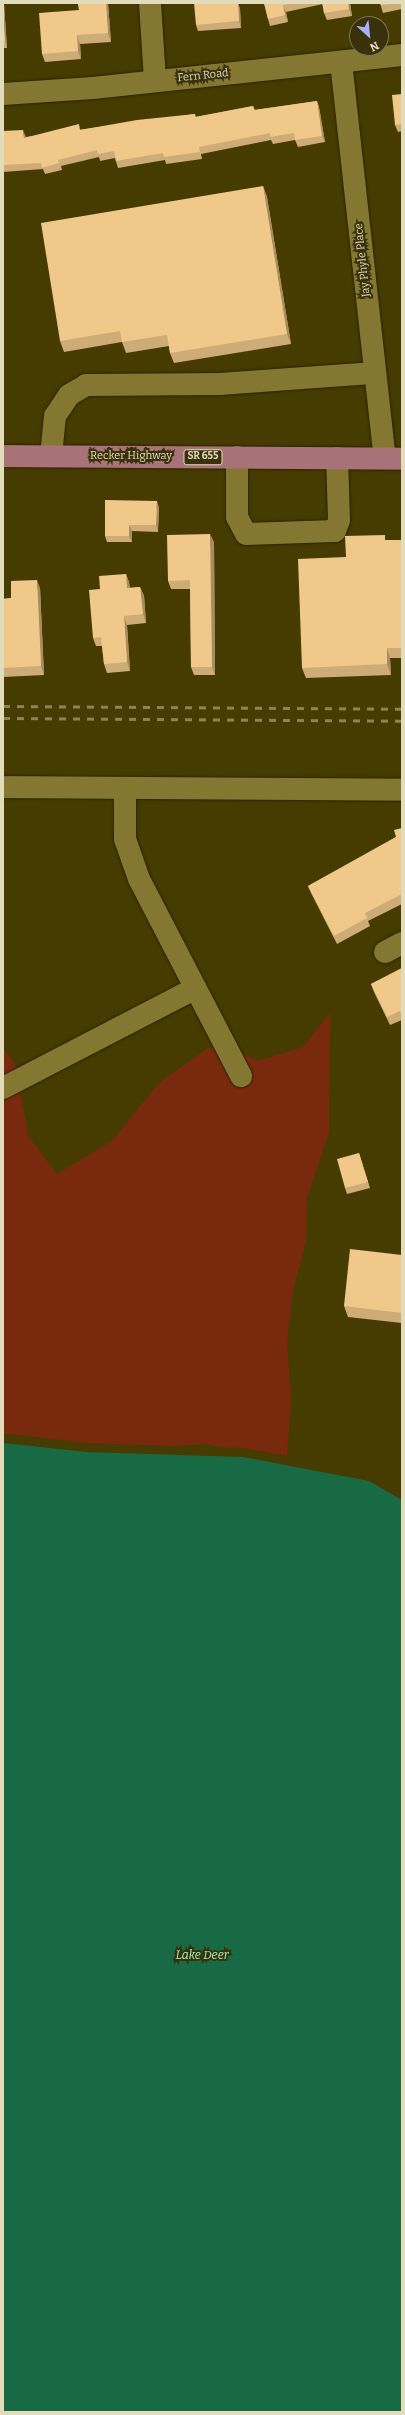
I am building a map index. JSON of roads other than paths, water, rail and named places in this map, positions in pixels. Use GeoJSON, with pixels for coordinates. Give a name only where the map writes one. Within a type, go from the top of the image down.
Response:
{"type":"FeatureCollection","features":[{"type":"Feature","properties":{"kind":"main road","name":"Recker Highway"},"geometry":{"type":"LineString","coordinates":[[3,456],[393,458]]}},
{"type":"Feature","properties":{"kind":"street"},"geometry":{"type":"LineString","coordinates":[[150,3],[155,81]]}},
{"type":"Feature","properties":{"kind":"street","name":"Fern Road"},"geometry":{"type":"LineString","coordinates":[[3,94],[29,94],[402,55]]}},
{"type":"Feature","properties":{"kind":"street","name":"Jay Phyle Place"},"geometry":{"type":"LineString","coordinates":[[341,62],[375,373],[393,458]]}},
{"type":"Feature","properties":{"kind":"street"},"geometry":{"type":"LineString","coordinates":[[51,456],[56,416],[69,395],[86,385],[220,384],[375,373]]}},
{"type":"Feature","properties":{"kind":"street"},"geometry":{"type":"LineString","coordinates":[[237,457],[237,518],[246,534],[335,531],[339,520],[337,458]]}},
{"type":"Feature","properties":{"kind":"street"},"geometry":{"type":"LineString","coordinates":[[3,787],[125,790],[402,790]]}},
{"type":"Feature","properties":{"kind":"street"},"geometry":{"type":"LineString","coordinates":[[125,790],[125,839],[139,879],[241,1076]]}},
{"type":"Feature","properties":{"kind":"street"},"geometry":{"type":"LineString","coordinates":[[3,1088],[196,988]]}},
{"type":"Feature","properties":{"kind":"water","name":"Lake Deer"},"geometry":{"type":"Polygon","coordinates":[[[3,1443],[87,1452],[243,1457],[369,1481],[402,1500],[402,2412],[3,2412],[3,1443]]]}},
{"type":"Feature","properties":{"kind":"railway"},"geometry":{"type":"LineString","coordinates":[[3,706],[402,709]]}},
{"type":"Feature","properties":{"kind":"railway"},"geometry":{"type":"LineString","coordinates":[[3,718],[402,721]]}}]}
